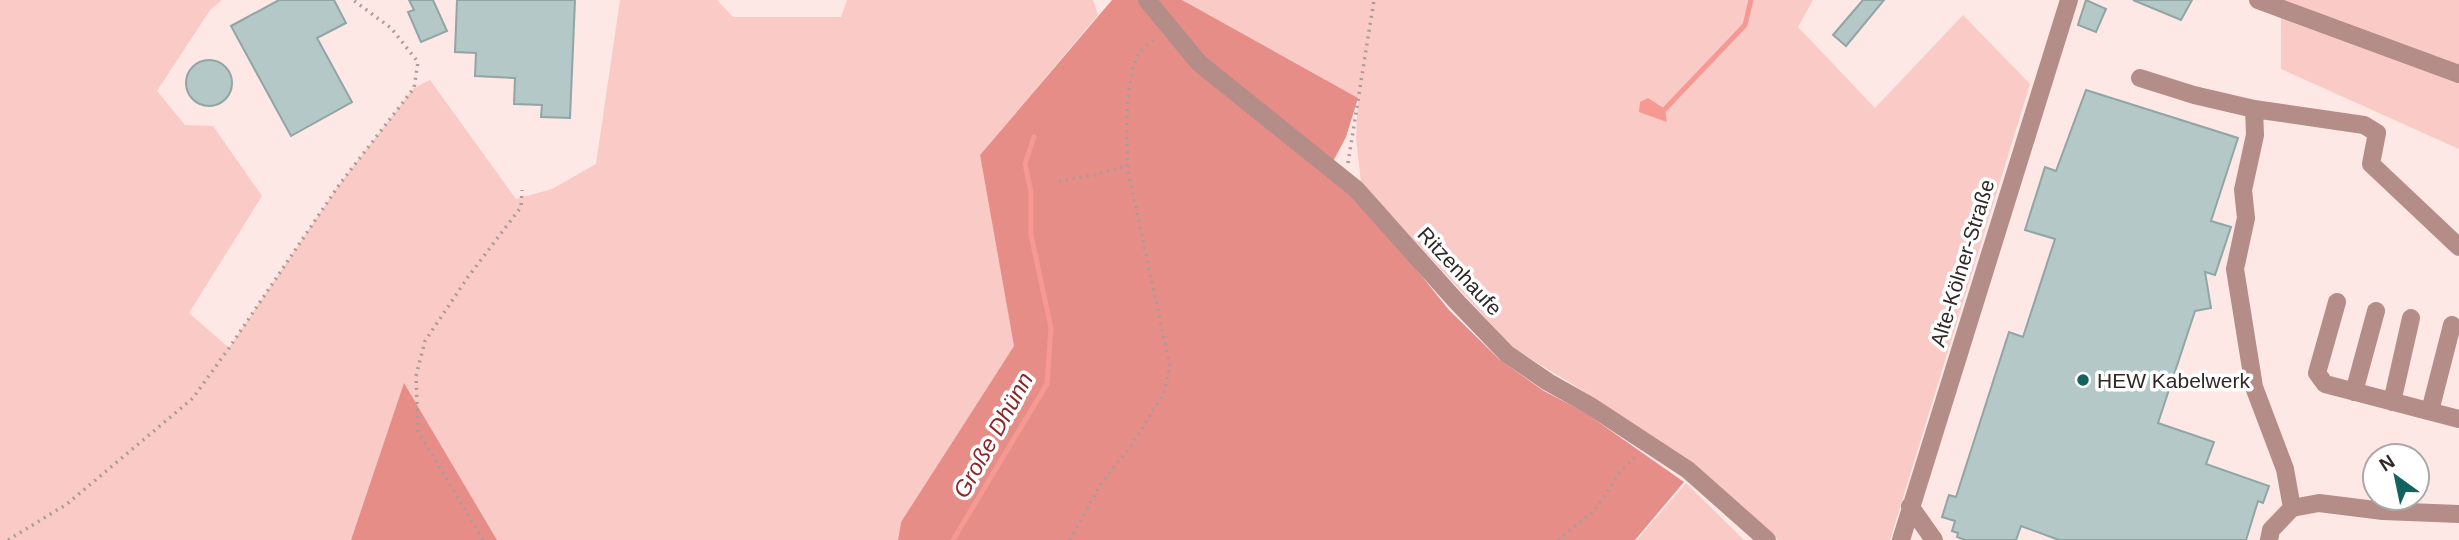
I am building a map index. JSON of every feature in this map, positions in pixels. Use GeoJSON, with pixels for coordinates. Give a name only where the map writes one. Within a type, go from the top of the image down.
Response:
{"type":"FeatureCollection","features":[{"type":"Feature","properties":{"kind":"street","name":"Ritzenhaufe"},"geometry":{"type":"LineString","coordinates":[[1147,0],[1199,63],[1356,189],[1507,354],[1688,470],[1768,540]]}},
{"type":"Feature","properties":{"kind":"street","name":"Alte-Kölner-Straße"},"geometry":{"type":"LineString","coordinates":[[1901,540],[2069,0]]}},
{"type":"Feature","properties":{"kind":"street"},"geometry":{"type":"LineString","coordinates":[[2258,0],[2459,75]]}},
{"type":"Feature","properties":{"kind":"street"},"geometry":{"type":"LineString","coordinates":[[2140,78],[2194,95],[2254,108],[2364,125],[2377,133],[2371,164],[2459,247]]}},
{"type":"Feature","properties":{"kind":"street"},"geometry":{"type":"LineString","coordinates":[[2254,108],[2255,135],[2243,190],[2246,218],[2235,269],[2253,387],[2285,469],[2292,508]]}},
{"type":"Feature","properties":{"kind":"street"},"geometry":{"type":"LineString","coordinates":[[2337,302],[2317,373],[2325,384],[2459,419]]}},
{"type":"Feature","properties":{"kind":"street"},"geometry":{"type":"LineString","coordinates":[[2354,392],[2376,310]]}},
{"type":"Feature","properties":{"kind":"street"},"geometry":{"type":"LineString","coordinates":[[2392,402],[2411,318]]}},
{"type":"Feature","properties":{"kind":"street"},"geometry":{"type":"LineString","coordinates":[[2430,411],[2452,325]]}},
{"type":"Feature","properties":{"kind":"street"},"geometry":{"type":"LineString","coordinates":[[2269,540],[2271,530],[2292,508],[2319,503],[2383,511],[2459,514]]}},
{"type":"Feature","properties":{"kind":"street"},"geometry":{"type":"LineString","coordinates":[[1910,506],[1934,540]]}},
{"type":"Feature","properties":{"kind":"path"},"geometry":{"type":"LineString","coordinates":[[8,540],[67,503],[193,398],[339,185],[414,88],[418,62],[391,28],[353,0]]}},
{"type":"Feature","properties":{"kind":"path"},"geometry":{"type":"LineString","coordinates":[[1343,178],[1349,160],[1350,138],[1374,0]]}},
{"type":"Feature","properties":{"kind":"path"},"geometry":{"type":"LineString","coordinates":[[1070,540],[1102,482],[1131,446],[1164,393],[1170,366],[1128,164],[1126,141],[1133,65],[1141,50],[1170,28]]}},
{"type":"Feature","properties":{"kind":"path"},"geometry":{"type":"LineString","coordinates":[[1059,181],[1094,175],[1128,164]]}},
{"type":"Feature","properties":{"kind":"path"},"geometry":{"type":"LineString","coordinates":[[483,540],[418,431],[416,376],[425,341],[521,206],[523,191]]}},
{"type":"Feature","properties":{"kind":"path"},"geometry":{"type":"LineString","coordinates":[[1558,540],[1595,510],[1620,472],[1648,443]]}},
{"type":"Feature","properties":{"kind":"shaded area"},"geometry":{"type":"Polygon","coordinates":[[[0,0],[222,0],[210,10],[157,91],[185,125],[213,126],[262,196],[189,313],[229,348],[339,185],[414,88],[430,80],[516,199],[552,189],[596,164],[620,0],[717,0],[733,17],[841,17],[847,0],[1093,0],[1098,15],[980,155],[1014,346],[901,522],[898,540],[497,540],[404,384],[351,540],[0,540],[0,0]]]}},
{"type":"Feature","properties":{"kind":"shaded area"},"geometry":{"type":"Polygon","coordinates":[[[1112,0],[1182,0],[1358,98],[1346,137],[1327,173],[1354,192],[1449,310],[1500,360],[1544,391],[1584,412],[1684,482],[1635,540],[898,540],[901,522],[1014,346],[980,155],[1112,0]]]}},
{"type":"Feature","properties":{"kind":"shaded area"},"geometry":{"type":"Polygon","coordinates":[[[1182,0],[1813,0],[1798,27],[1875,108],[1963,15],[2030,84],[1890,540],[1778,540],[1691,466],[1595,398],[1513,348],[1361,182],[1356,138],[1358,98],[1182,0]]]}},
{"type":"Feature","properties":{"kind":"shaded area"},"geometry":{"type":"Polygon","coordinates":[[[2272,0],[2459,0],[2459,68],[2272,0]]]}},
{"type":"Feature","properties":{"kind":"shaded area"},"geometry":{"type":"Polygon","coordinates":[[[2281,17],[2459,83],[2459,149],[2281,69],[2281,17]]]}},
{"type":"Feature","properties":{"kind":"shaded area"},"geometry":{"type":"Polygon","coordinates":[[[1648,98],[1665,109],[1667,122],[1639,112],[1640,102],[1648,98]]]}},
{"type":"Feature","properties":{"kind":"shaded area"},"geometry":{"type":"Polygon","coordinates":[[[404,383],[497,540],[351,540],[404,383]]]}},
{"type":"Feature","properties":{"kind":"shaded area"},"geometry":{"type":"Polygon","coordinates":[[[1686,483],[1744,540],[1637,540],[1686,483]]]}},
{"type":"Feature","properties":{"kind":"building"},"geometry":{"type":"Polygon","coordinates":[[[279,0],[334,0],[346,23],[317,38],[352,102],[291,136],[231,26],[279,0]]]}},
{"type":"Feature","properties":{"kind":"building"},"geometry":{"type":"Polygon","coordinates":[[[409,0],[433,0],[447,31],[421,42],[408,12],[414,10],[409,0]]]}},
{"type":"Feature","properties":{"kind":"building"},"geometry":{"type":"Polygon","coordinates":[[[457,0],[575,0],[570,118],[541,117],[542,105],[514,104],[515,78],[475,76],[476,53],[455,52],[457,0]]]}},
{"type":"Feature","properties":{"kind":"building"},"geometry":{"type":"Polygon","coordinates":[[[1863,0],[1884,0],[1846,46],[1833,35],[1863,0]]]}},
{"type":"Feature","properties":{"kind":"building"},"geometry":{"type":"Polygon","coordinates":[[[2086,0],[2106,9],[2096,32],[2078,25],[2086,0]]]}},
{"type":"Feature","properties":{"kind":"building"},"geometry":{"type":"Polygon","coordinates":[[[2133,0],[2192,0],[2181,20],[2133,0]]]}},
{"type":"Feature","properties":{"kind":"building"},"geometry":{"type":"Polygon","coordinates":[[[209,60],[218,61],[225,67],[231,74],[231,92],[225,99],[218,105],[209,106],[200,105],[193,99],[187,92],[186,83],[187,74],[193,67],[200,61],[209,60]]]}},
{"type":"Feature","properties":{"kind":"building","name":"HEW Kabelwerk"},"geometry":{"type":"Polygon","coordinates":[[[2086,90],[2238,138],[2211,221],[2231,227],[2215,275],[2205,272],[2211,308],[2195,311],[2158,423],[2214,442],[2206,464],[2269,486],[2263,503],[2258,501],[2246,540],[2059,540],[2021,526],[2016,540],[1965,540],[1952,531],[1955,521],[1942,517],[1949,495],[1956,497],[2009,332],[2023,337],[2055,239],[2025,230],[2045,167],[2056,171],[2086,90]]]}},
{"type":"Feature","properties":{"kind":"waterway"},"geometry":{"type":"LineString","coordinates":[[1665,109],[1745,25],[1751,0]]}},
{"type":"Feature","properties":{"kind":"waterway","name":"Große Dhünn"},"geometry":{"type":"LineString","coordinates":[[953,540],[1047,384],[1051,328],[1031,235],[1031,192],[1025,164],[1034,137]]}},
{"type":"Feature","properties":{"kind":"place","name":"HEW Kabelwerk"},"geometry":{"type":"Point","coordinates":[2083,380]}}]}
